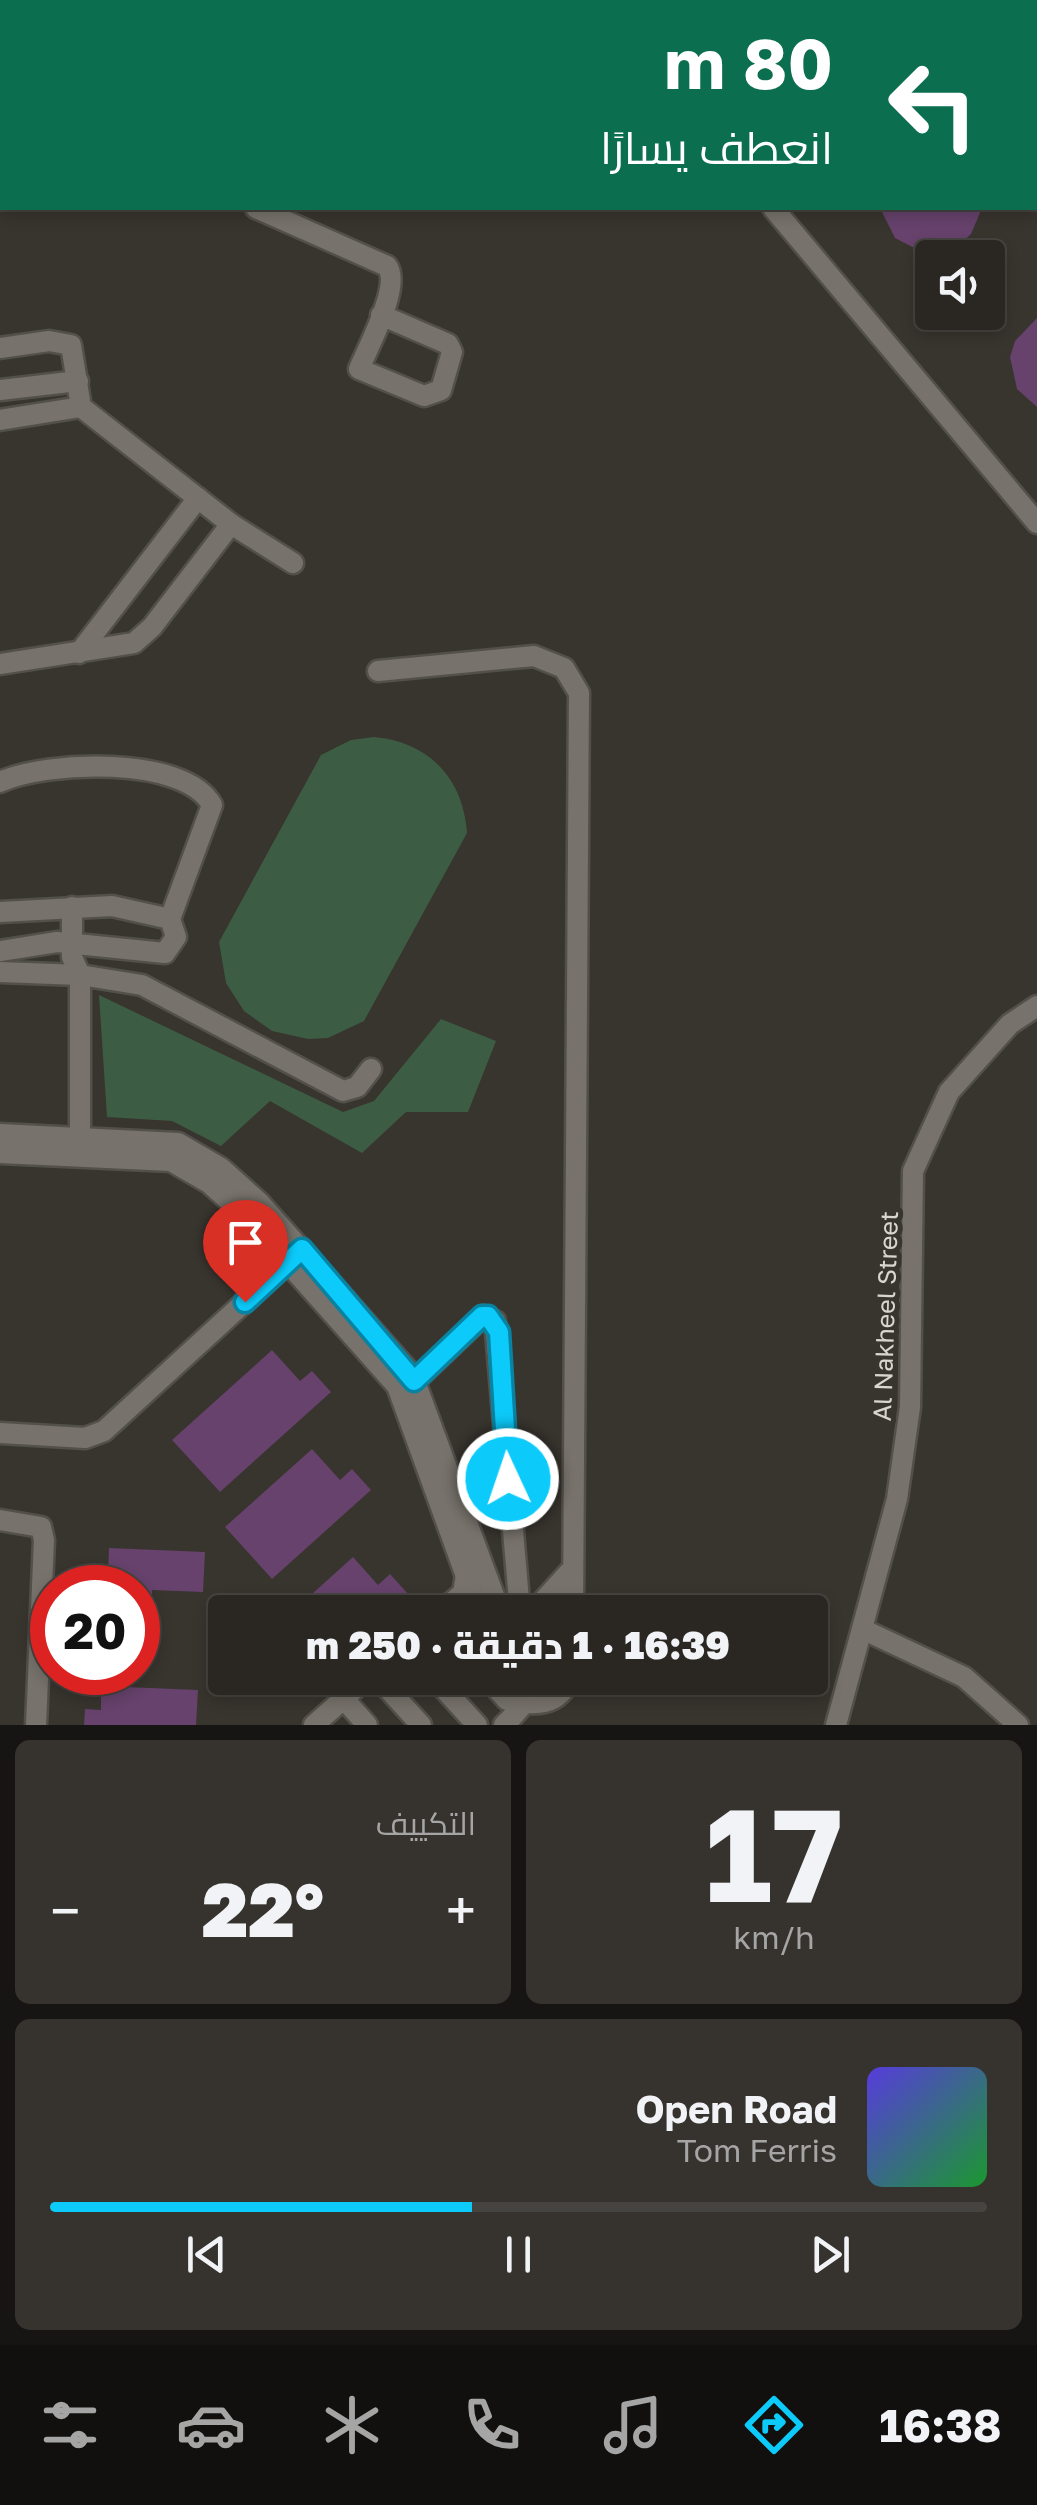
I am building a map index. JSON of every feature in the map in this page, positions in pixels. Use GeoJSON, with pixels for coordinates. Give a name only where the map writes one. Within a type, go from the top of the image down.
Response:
{"type":"FeatureCollection","features":[{"type":"Feature","properties":{"kind":"street"},"geometry":{"type":"LineString","coordinates":[[261,210],[387,266],[393,279],[359,369],[424,396],[441,390],[452,352],[448,344],[381,315]]}},
{"type":"Feature","properties":{"kind":"street"},"geometry":{"type":"LineString","coordinates":[[775,210],[1037,523]]}},
{"type":"Feature","properties":{"kind":"street"},"geometry":{"type":"LineString","coordinates":[[0,348],[63,341],[71,344],[76,356],[81,407],[231,524],[293,563]]}},
{"type":"Feature","properties":{"kind":"street"},"geometry":{"type":"LineString","coordinates":[[0,390],[78,381]]}},
{"type":"Feature","properties":{"kind":"street"},"geometry":{"type":"LineString","coordinates":[[0,420],[81,407]]}},
{"type":"Feature","properties":{"kind":"street"},"geometry":{"type":"LineString","coordinates":[[79,653],[198,498]]}},
{"type":"Feature","properties":{"kind":"street"},"geometry":{"type":"LineString","coordinates":[[0,664],[134,643],[148,632],[231,524]]}},
{"type":"Feature","properties":{"kind":"street"},"geometry":{"type":"LineString","coordinates":[[378,671],[534,656],[564,668],[579,693],[572,1595]]}},
{"type":"Feature","properties":{"kind":"street"},"geometry":{"type":"LineString","coordinates":[[0,782],[33,770],[80,766],[165,776],[206,793],[212,804],[209,822],[170,919],[176,937],[165,953],[80,943],[0,952]]}},
{"type":"Feature","properties":{"kind":"street"},"geometry":{"type":"LineString","coordinates":[[2,906],[112,906],[170,919]]}},
{"type":"Feature","properties":{"kind":"street"},"geometry":{"type":"LineString","coordinates":[[80,1137],[81,907]]}},
{"type":"Feature","properties":{"kind":"street"},"geometry":{"type":"LineString","coordinates":[[0,972],[80,975],[154,991],[343,1091],[357,1087],[372,1069]]}},
{"type":"Feature","properties":{"kind":"street","name":"Al Nakheel Street"},"geometry":{"type":"LineString","coordinates":[[836,1725],[896,1500],[910,1407],[913,1170],[949,1092],[1010,1024],[1037,1006]]}},
{"type":"Feature","properties":{"kind":"street"},"geometry":{"type":"LineString","coordinates":[[0,1134],[164,1140],[192,1150],[260,1203],[295,1255],[397,1386],[473,1595]]}},
{"type":"Feature","properties":{"kind":"street"},"geometry":{"type":"LineString","coordinates":[[0,1152],[172,1160],[209,1183],[295,1255],[414,1381],[494,1595]]}},
{"type":"Feature","properties":{"kind":"street"},"geometry":{"type":"LineString","coordinates":[[0,1433],[85,1438],[104,1431],[295,1255]]}},
{"type":"Feature","properties":{"kind":"street"},"geometry":{"type":"LineString","coordinates":[[414,1381],[482,1316],[495,1321],[519,1595]]}},
{"type":"Feature","properties":{"kind":"street"},"geometry":{"type":"LineString","coordinates":[[0,1520],[33,1523],[41,1527],[44,1540],[36,1725]]}},
{"type":"Feature","properties":{"kind":"street"},"geometry":{"type":"LineString","coordinates":[[548,1595],[573,1568]]}},
{"type":"Feature","properties":{"kind":"street"},"geometry":{"type":"LineString","coordinates":[[460,1595],[466,1575]]}},
{"type":"Feature","properties":{"kind":"street"},"geometry":{"type":"LineString","coordinates":[[862,1629],[964,1677],[1018,1725]]}},
{"type":"Feature","properties":{"kind":"street"},"geometry":{"type":"LineString","coordinates":[[314,1725],[347,1695]]}},
{"type":"Feature","properties":{"kind":"street"},"geometry":{"type":"LineString","coordinates":[[394,1695],[421,1725]]}},
{"type":"Feature","properties":{"kind":"street"},"geometry":{"type":"LineString","coordinates":[[450,1695],[477,1725]]}},
{"type":"Feature","properties":{"kind":"street"},"geometry":{"type":"LineString","coordinates":[[502,1695],[524,1704],[544,1704],[559,1695]]}},
{"type":"Feature","properties":{"kind":"street"},"geometry":{"type":"LineString","coordinates":[[504,1725],[528,1695]]}},
{"type":"Feature","properties":{"kind":"street"},"geometry":{"type":"LineString","coordinates":[[344,1698],[367,1725]]}},
{"type":"Feature","properties":{"kind":"green space"},"geometry":{"type":"Polygon","coordinates":[[[374,737],[411,746],[440,766],[459,796],[467,833],[364,1021],[328,1038],[308,1039],[272,1031],[244,1011],[226,983],[219,942],[321,755],[351,740],[374,737]]]}},
{"type":"Feature","properties":{"kind":"green space"},"geometry":{"type":"Polygon","coordinates":[[[99,995],[343,1112],[374,1101],[441,1019],[496,1041],[468,1112],[406,1112],[362,1153],[270,1101],[221,1146],[172,1121],[107,1117],[99,995]]]}},
{"type":"Feature","properties":{"kind":"building"},"geometry":{"type":"Polygon","coordinates":[[[881,210],[981,210],[964,240],[915,240],[915,248],[895,238],[881,210]]]}},
{"type":"Feature","properties":{"kind":"building"},"geometry":{"type":"Polygon","coordinates":[[[1037,318],[1037,407],[1017,389],[1010,357],[1015,341],[1037,318]]]}},
{"type":"Feature","properties":{"kind":"building"},"geometry":{"type":"Polygon","coordinates":[[[272,1350],[300,1381],[312,1371],[331,1392],[220,1492],[172,1440],[272,1350]]]}},
{"type":"Feature","properties":{"kind":"building"},"geometry":{"type":"Polygon","coordinates":[[[312,1449],[340,1480],[352,1469],[371,1490],[272,1579],[225,1527],[312,1449]]]}},
{"type":"Feature","properties":{"kind":"building"},"geometry":{"type":"Polygon","coordinates":[[[109,1548],[205,1552],[203,1592],[160,1590],[160,1565],[108,1565],[109,1548]]]}},
{"type":"Feature","properties":{"kind":"building"},"geometry":{"type":"Polygon","coordinates":[[[353,1557],[378,1585],[390,1574],[409,1595],[311,1595],[353,1557]]]}},
{"type":"Feature","properties":{"kind":"building"},"geometry":{"type":"Polygon","coordinates":[[[160,1688],[198,1690],[196,1725],[84,1725],[85,1709],[101,1710],[101,1695],[160,1695],[160,1688]]]}},
{"type":"Feature","properties":{"kind":"route"},"geometry":{"type":"LineString","coordinates":[[245,1302],[302,1249],[414,1381],[482,1316],[488,1316],[499,1332],[508,1479]]}}]}
